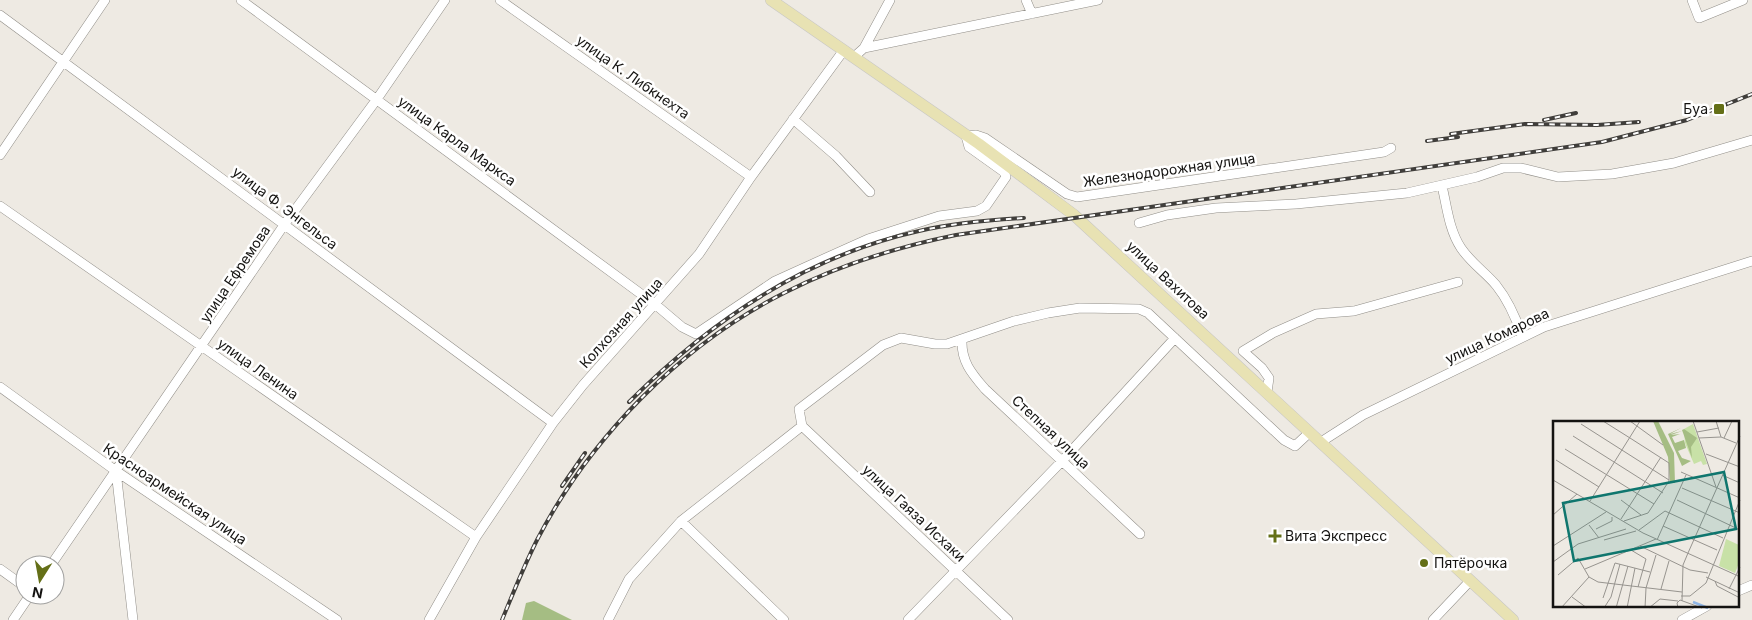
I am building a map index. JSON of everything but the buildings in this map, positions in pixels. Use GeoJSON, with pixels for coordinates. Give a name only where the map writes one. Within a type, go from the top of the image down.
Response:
{"type":"FeatureCollection","features":[{"type":"Feature","properties":{"kind":"main road","name":"улица Вахитова"},"geometry":{"type":"LineString","coordinates":[[771,0],[966,136],[1074,215],[1512,620]]}},
{"type":"Feature","properties":{"kind":"street"},"geometry":{"type":"LineString","coordinates":[[0,155],[105,0]]}},
{"type":"Feature","properties":{"kind":"street","name":"улица Карла Маркса"},"geometry":{"type":"LineString","coordinates":[[242,0],[656,305],[682,327],[696,334],[775,281],[834,254],[868,239],[939,216],[977,211],[986,206],[1006,177],[1004,172],[969,147],[966,136]]}},
{"type":"Feature","properties":{"kind":"street","name":"улица Ефремова"},"geometry":{"type":"LineString","coordinates":[[58,555],[284,225],[445,0]]}},
{"type":"Feature","properties":{"kind":"street","name":"улица К. Либкнехта"},"geometry":{"type":"LineString","coordinates":[[500,0],[751,177]]}},
{"type":"Feature","properties":{"kind":"street"},"geometry":{"type":"LineString","coordinates":[[854,57],[864,48],[890,0]]}},
{"type":"Feature","properties":{"kind":"street"},"geometry":{"type":"LineString","coordinates":[[1026,0],[1032,14]]}},
{"type":"Feature","properties":{"kind":"street"},"geometry":{"type":"LineString","coordinates":[[864,48],[1098,0]]}},
{"type":"Feature","properties":{"kind":"street"},"geometry":{"type":"LineString","coordinates":[[1692,0],[1700,18],[1743,0]]}},
{"type":"Feature","properties":{"kind":"street","name":"улица Ф. Энгельса"},"geometry":{"type":"LineString","coordinates":[[0,14],[553,423]]}},
{"type":"Feature","properties":{"kind":"street","name":"Колхозная улица"},"geometry":{"type":"LineString","coordinates":[[428,620],[476,537],[553,423],[583,384],[656,305],[699,254],[751,177],[844,50]]}},
{"type":"Feature","properties":{"kind":"street"},"geometry":{"type":"LineString","coordinates":[[793,119],[836,156],[870,192]]}},
{"type":"Feature","properties":{"kind":"street","name":"Железнодорожная улица"},"geometry":{"type":"LineString","coordinates":[[966,136],[976,135],[985,138],[1067,194],[1077,198],[1384,152],[1391,148]]}},
{"type":"Feature","properties":{"kind":"street"},"geometry":{"type":"LineString","coordinates":[[1139,223],[1168,215],[1216,208],[1296,204],[1407,193],[1442,186],[1503,168],[1521,168],[1558,177],[1612,174],[1674,163],[1752,140]]}},
{"type":"Feature","properties":{"kind":"street"},"geometry":{"type":"LineString","coordinates":[[1442,186],[1452,231],[1461,248],[1479,270],[1496,284],[1515,315],[1522,336]]}},
{"type":"Feature","properties":{"kind":"street","name":"улица Ленина"},"geometry":{"type":"LineString","coordinates":[[0,206],[476,537]]}},
{"type":"Feature","properties":{"kind":"street","name":"улица Комарова"},"geometry":{"type":"LineString","coordinates":[[1321,442],[1363,414],[1522,336],[1544,327],[1752,261]]}},
{"type":"Feature","properties":{"kind":"street"},"geometry":{"type":"LineString","coordinates":[[1267,392],[1269,378],[1262,368],[1242,351],[1254,343],[1316,314],[1354,311],[1458,282]]}},
{"type":"Feature","properties":{"kind":"street"},"geometry":{"type":"LineString","coordinates":[[608,620],[629,579],[681,521],[802,426],[799,409],[883,345],[901,338],[935,344],[947,344],[1014,321],[1048,313],[1106,308],[1139,309],[1148,313],[1284,440],[1295,446],[1310,432]]}},
{"type":"Feature","properties":{"kind":"street"},"geometry":{"type":"LineString","coordinates":[[908,620],[1062,461],[1175,338]]}},
{"type":"Feature","properties":{"kind":"street","name":"Степная улица"},"geometry":{"type":"LineString","coordinates":[[962,339],[962,353],[973,376],[1140,534]]}},
{"type":"Feature","properties":{"kind":"street","name":"Красноармейская улица"},"geometry":{"type":"LineString","coordinates":[[0,387],[116,471],[337,620]]}},
{"type":"Feature","properties":{"kind":"street","name":"улица Гаяза Исхаки"},"geometry":{"type":"LineString","coordinates":[[802,426],[1008,620]]}},
{"type":"Feature","properties":{"kind":"street"},"geometry":{"type":"LineString","coordinates":[[116,471],[133,620]]}},
{"type":"Feature","properties":{"kind":"street"},"geometry":{"type":"LineString","coordinates":[[681,521],[784,620]]}},
{"type":"Feature","properties":{"kind":"street"},"geometry":{"type":"LineString","coordinates":[[0,569],[15,580]]}},
{"type":"Feature","properties":{"kind":"street"},"geometry":{"type":"LineString","coordinates":[[1433,620],[1470,581]]}},
{"type":"Feature","properties":{"kind":"street"},"geometry":{"type":"LineString","coordinates":[[1740,590],[1752,585]]}},
{"type":"Feature","properties":{"kind":"street"},"geometry":{"type":"LineString","coordinates":[[12,620],[23,605]]}},
{"type":"Feature","properties":{"kind":"street"},"geometry":{"type":"LineString","coordinates":[[1682,620],[1703,608]]}},
{"type":"Feature","properties":{"kind":"green space"},"geometry":{"type":"Polygon","coordinates":[[[534,601],[572,620],[522,620],[526,603],[534,601]]]}},
{"type":"Feature","properties":{"kind":"railway"},"geometry":{"type":"LineString","coordinates":[[502,620],[537,540],[583,466],[611,431],[675,367],[709,339],[746,314],[784,293],[826,274],[890,251],[956,235],[1602,142],[1687,120],[1752,94]]}},
{"type":"Feature","properties":{"kind":"railway"},"geometry":{"type":"LineString","coordinates":[[1544,120],[1576,113]]}},
{"type":"Feature","properties":{"kind":"railway"},"geometry":{"type":"LineString","coordinates":[[1451,134],[1525,124],[1597,125],[1639,122]]}},
{"type":"Feature","properties":{"kind":"railway"},"geometry":{"type":"LineString","coordinates":[[1427,141],[1458,137]]}},
{"type":"Feature","properties":{"kind":"railway"},"geometry":{"type":"LineString","coordinates":[[629,402],[692,345],[726,319],[799,275],[837,257],[877,242],[932,228],[972,222],[1024,218]]}},
{"type":"Feature","properties":{"kind":"railway"},"geometry":{"type":"LineString","coordinates":[[562,486],[585,453]]}},
{"type":"Feature","properties":{"kind":"place","name":"Буа"},"geometry":{"type":"Point","coordinates":[1719,109]}},
{"type":"Feature","properties":{"kind":"place","name":"Вита Экспресс"},"geometry":{"type":"Point","coordinates":[1275,536]}},
{"type":"Feature","properties":{"kind":"place","name":"Пятёрочка"},"geometry":{"type":"Point","coordinates":[1424,563]}}]}
